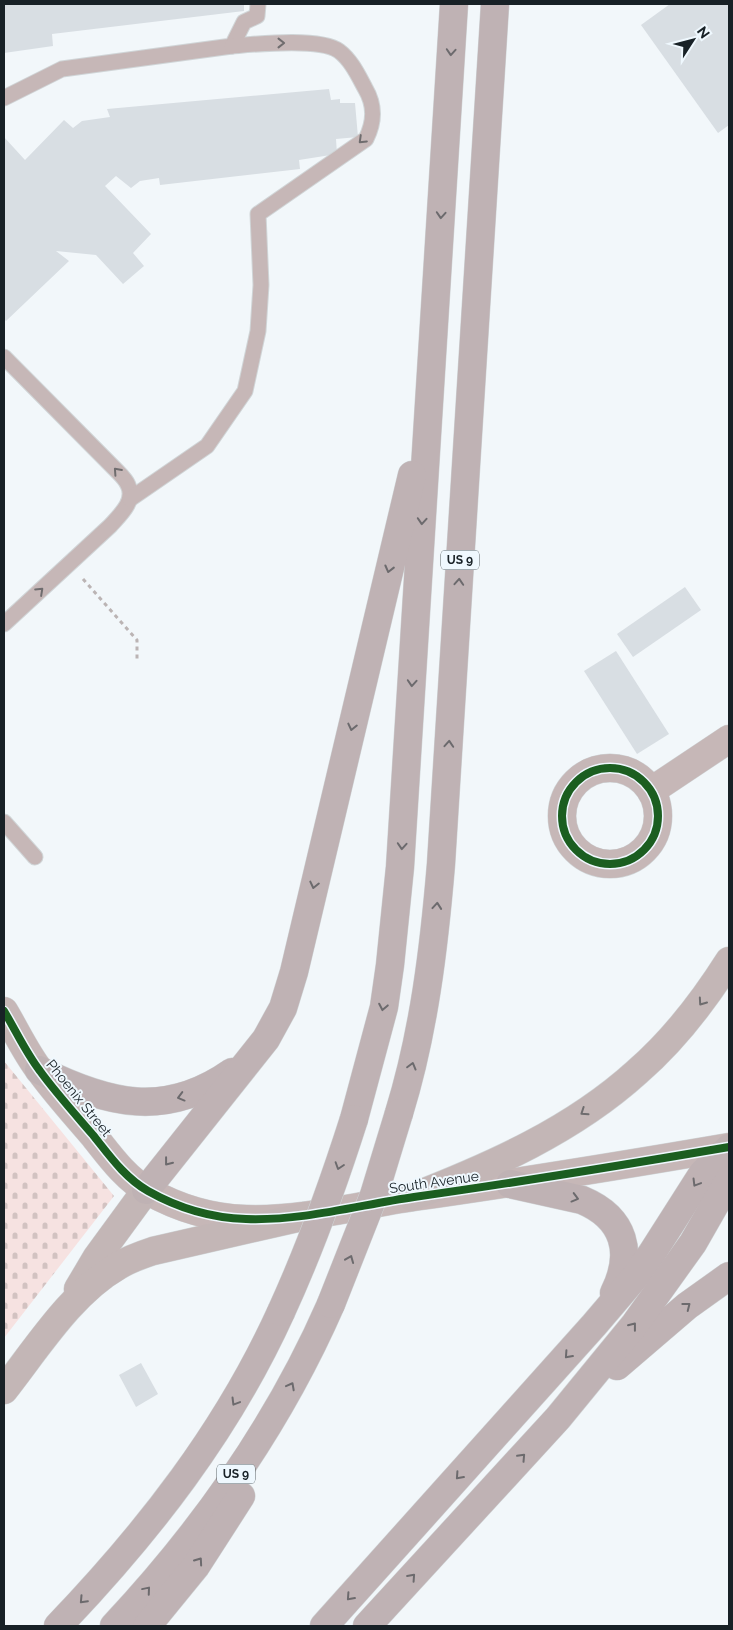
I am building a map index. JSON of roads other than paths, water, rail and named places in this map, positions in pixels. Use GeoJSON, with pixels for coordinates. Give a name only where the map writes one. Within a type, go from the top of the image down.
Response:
{"type":"FeatureCollection","features":[{"type":"Feature","properties":{"kind":"highway","name":"US 9"},"geometry":{"type":"LineString","coordinates":[[58,1626],[123,1555],[182,1482],[233,1404],[257,1363],[320,1221],[354,1119],[384,1007],[396,914],[454,4]]}},
{"type":"Feature","properties":{"kind":"highway","name":"US 9"},"geometry":{"type":"LineString","coordinates":[[114,1626],[168,1566],[197,1529],[253,1450],[278,1410],[332,1304],[374,1195],[415,1054],[432,960],[441,864],[495,4]]}},
{"type":"Feature","properties":{"kind":"highway"},"geometry":{"type":"LineString","coordinates":[[146,1190],[253,1056],[276,1022],[290,989],[430,403]]}},
{"type":"Feature","properties":{"kind":"highway"},"geometry":{"type":"LineString","coordinates":[[39,1070],[67,1084],[96,1095],[146,1102],[180,1098],[197,1092],[225,1077],[253,1056]]}},
{"type":"Feature","properties":{"kind":"highway"},"geometry":{"type":"LineString","coordinates":[[324,1626],[635,1277],[703,1173],[729,1148]]}},
{"type":"Feature","properties":{"kind":"highway"},"geometry":{"type":"LineString","coordinates":[[367,1626],[558,1418],[635,1324],[676,1269],[729,1180]]}},
{"type":"Feature","properties":{"kind":"highway"},"geometry":{"type":"LineString","coordinates":[[510,1184],[570,1197],[592,1204],[608,1216],[620,1232],[625,1253],[621,1276],[609,1302],[594,1325]]}},
{"type":"Feature","properties":{"kind":"highway"},"geometry":{"type":"LineString","coordinates":[[558,1418],[669,1321],[729,1276]]}},
{"type":"Feature","properties":{"kind":"highway"},"geometry":{"type":"LineString","coordinates":[[147,1626],[196,1566],[238,1501],[278,1410]]}},
{"type":"Feature","properties":{"kind":"street"},"geometry":{"type":"LineString","coordinates":[[651,791],[729,739]]}},
{"type":"Feature","properties":{"kind":"street"},"geometry":{"type":"LineString","coordinates":[[412,1197],[470,1174],[522,1149],[569,1123],[615,1090],[637,1072],[697,1009],[729,961]]}},
{"type":"Feature","properties":{"kind":"street","name":"Phoenix Street"},"geometry":{"type":"LineString","coordinates":[[4,1011],[39,1070],[119,1167],[146,1190]]}},
{"type":"Feature","properties":{"kind":"street","name":"South Avenue"},"geometry":{"type":"LineString","coordinates":[[146,1190],[185,1208],[212,1216],[275,1219],[306,1216],[412,1197],[510,1184],[729,1148]]}},
{"type":"Feature","properties":{"kind":"street"},"geometry":{"type":"LineString","coordinates":[[63,1315],[97,1257],[146,1190]]}},
{"type":"Feature","properties":{"kind":"street"},"geometry":{"type":"LineString","coordinates":[[4,1390],[63,1315],[98,1279],[117,1266],[134,1257],[153,1251],[306,1216]]}},
{"type":"Feature","properties":{"kind":"lane"},"geometry":{"type":"LineString","coordinates":[[232,46],[244,22],[257,16],[258,4]]}},
{"type":"Feature","properties":{"kind":"lane"},"geometry":{"type":"LineString","coordinates":[[4,98],[62,69],[232,46],[269,43],[324,44],[338,50],[358,72],[370,97],[373,111],[372,127],[366,139],[258,214],[261,285],[258,331],[245,391],[207,446],[130,499],[124,511],[110,526],[4,624]]}},
{"type":"Feature","properties":{"kind":"lane"},"geometry":{"type":"LineString","coordinates":[[4,357],[118,472],[129,485],[130,499]]}},
{"type":"Feature","properties":{"kind":"lane"},"geometry":{"type":"LineString","coordinates":[[4,822],[35,857]]}}]}
